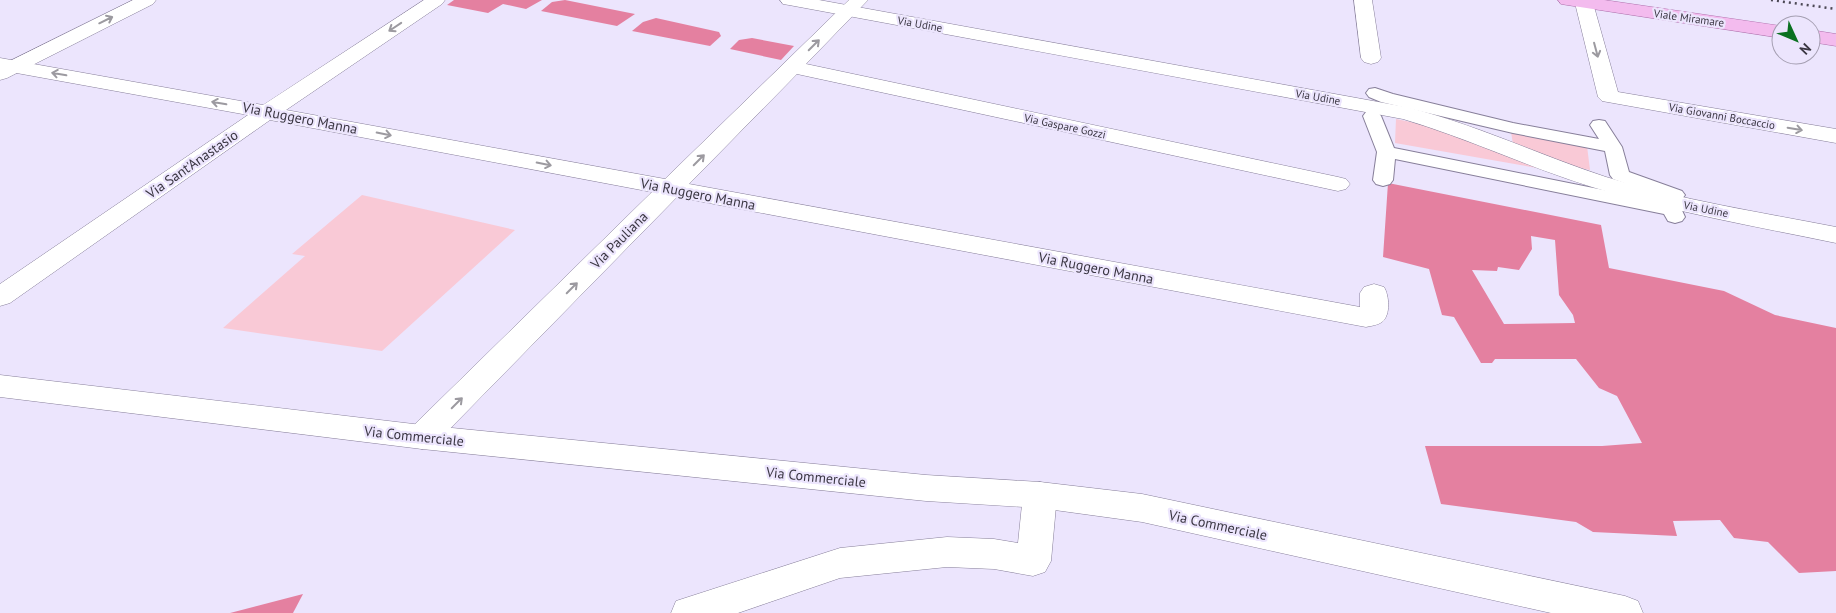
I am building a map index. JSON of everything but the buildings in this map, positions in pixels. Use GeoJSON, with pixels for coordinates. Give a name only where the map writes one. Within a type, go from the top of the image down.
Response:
{"type":"FeatureCollection","features":[{"type":"Feature","properties":{"kind":"main road","name":"Viale Miramare"},"geometry":{"type":"LineString","coordinates":[[1576,1],[1771,30]]}},
{"type":"Feature","properties":{"kind":"main road"},"geometry":{"type":"LineString","coordinates":[[1821,38],[1836,40]]}},
{"type":"Feature","properties":{"kind":"street"},"geometry":{"type":"LineString","coordinates":[[4,68],[147,0]]}},
{"type":"Feature","properties":{"kind":"street","name":"Via Sant'Anastasio"},"geometry":{"type":"LineString","coordinates":[[0,297],[267,112],[436,0]]}},
{"type":"Feature","properties":{"kind":"street","name":"Via Udine"},"geometry":{"type":"LineString","coordinates":[[790,0],[853,6],[1406,113],[1438,122],[1574,173],[1634,192],[1674,203],[1836,235]]}},
{"type":"Feature","properties":{"kind":"street"},"geometry":{"type":"LineString","coordinates":[[1363,0],[1372,58]]}},
{"type":"Feature","properties":{"kind":"street","name":"Via Giovanni Boccaccio"},"geometry":{"type":"LineString","coordinates":[[1576,1],[1608,97],[1836,136]]}},
{"type":"Feature","properties":{"kind":"street","name":"Via Pauliana"},"geometry":{"type":"LineString","coordinates":[[422,437],[853,6]]}},
{"type":"Feature","properties":{"kind":"street","name":"Via Gaspare Gozzi"},"geometry":{"type":"LineString","coordinates":[[791,67],[1338,184]]}},
{"type":"Feature","properties":{"kind":"street","name":"Via Ruggero Manna"},"geometry":{"type":"LineString","coordinates":[[4,68],[267,112],[1366,318],[1373,315],[1374,293]]}},
{"type":"Feature","properties":{"kind":"street"},"geometry":{"type":"LineString","coordinates":[[1383,180],[1386,152],[1377,100],[1613,147]]}},
{"type":"Feature","properties":{"kind":"street"},"geometry":{"type":"LineString","coordinates":[[1599,125],[1613,147],[1620,176],[1675,195]]}},
{"type":"Feature","properties":{"kind":"street"},"geometry":{"type":"LineString","coordinates":[[1386,152],[1673,210],[1675,217]]}},
{"type":"Feature","properties":{"kind":"street","name":"Via Commerciale"},"geometry":{"type":"LineString","coordinates":[[0,386],[422,437],[926,488],[1040,495],[1142,508],[1625,613]]}},
{"type":"Feature","properties":{"kind":"street"},"geometry":{"type":"LineString","coordinates":[[689,613],[840,563],[947,552],[994,554],[1033,561],[1040,495]]}},
{"type":"Feature","properties":{"kind":"shaded area"},"geometry":{"type":"Polygon","coordinates":[[[454,0],[542,0],[526,9],[503,4],[488,13],[447,5],[454,0]]]}},
{"type":"Feature","properties":{"kind":"shaded area"},"geometry":{"type":"Polygon","coordinates":[[[565,0],[635,14],[617,26],[541,11],[552,2],[565,0]]]}},
{"type":"Feature","properties":{"kind":"shaded area"},"geometry":{"type":"Polygon","coordinates":[[[656,18],[719,32],[721,36],[710,46],[632,31],[643,22],[656,18]]]}},
{"type":"Feature","properties":{"kind":"shaded area"},"geometry":{"type":"Polygon","coordinates":[[[752,38],[794,46],[781,60],[730,49],[739,40],[752,38]]]}},
{"type":"Feature","properties":{"kind":"shaded area"},"geometry":{"type":"Polygon","coordinates":[[[1396,119],[1435,127],[1543,169],[1395,143],[1396,119]]]}},
{"type":"Feature","properties":{"kind":"shaded area"},"geometry":{"type":"Polygon","coordinates":[[[1511,132],[1587,146],[1590,170],[1579,168],[1513,144],[1511,132]]]}},
{"type":"Feature","properties":{"kind":"shaded area"},"geometry":{"type":"Polygon","coordinates":[[[1388,183],[1601,225],[1609,268],[1724,291],[1775,315],[1836,328],[1836,571],[1799,573],[1768,542],[1734,538],[1720,520],[1673,521],[1677,536],[1593,532],[1576,522],[1441,504],[1425,446],[1602,446],[1642,443],[1617,396],[1599,388],[1576,359],[1495,359],[1492,363],[1481,363],[1454,317],[1442,315],[1429,269],[1383,257],[1388,183]],[[1531,236],[1532,249],[1519,270],[1498,267],[1497,271],[1472,270],[1504,324],[1575,323],[1573,315],[1559,295],[1555,240],[1531,236]]]}},
{"type":"Feature","properties":{"kind":"shaded area"},"geometry":{"type":"Polygon","coordinates":[[[362,195],[515,230],[382,351],[223,328],[305,256],[292,254],[362,195]]]}},
{"type":"Feature","properties":{"kind":"shaded area"},"geometry":{"type":"Polygon","coordinates":[[[303,594],[293,613],[230,613],[303,594]]]}},
{"type":"Feature","properties":{"kind":"railway"},"geometry":{"type":"LineString","coordinates":[[1771,0],[1836,9]]}}]}
